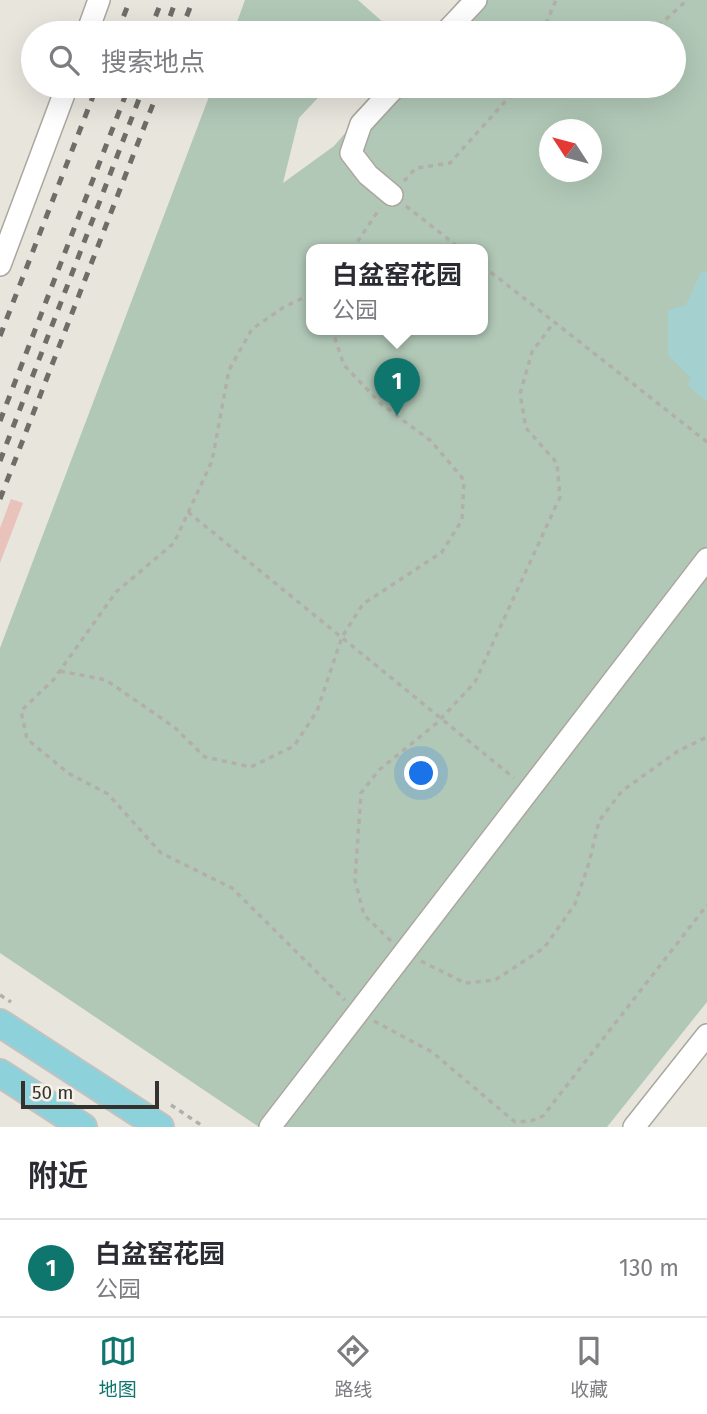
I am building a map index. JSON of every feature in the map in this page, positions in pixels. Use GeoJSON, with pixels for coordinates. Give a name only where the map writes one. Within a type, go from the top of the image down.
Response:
{"type":"FeatureCollection","features":[{"type":"Feature","properties":{"kind":"main road"},"geometry":{"type":"LineString","coordinates":[[0,1023],[160,1127]]}},
{"type":"Feature","properties":{"kind":"main road"},"geometry":{"type":"LineString","coordinates":[[0,1073],[72,1124]]}},
{"type":"Feature","properties":{"kind":"street"},"geometry":{"type":"LineString","coordinates":[[91,21],[99,0]]}},
{"type":"Feature","properties":{"kind":"street"},"geometry":{"type":"LineString","coordinates":[[456,21],[476,0]]}},
{"type":"Feature","properties":{"kind":"street"},"geometry":{"type":"LineString","coordinates":[[0,265],[63,98]]}},
{"type":"Feature","properties":{"kind":"street"},"geometry":{"type":"LineString","coordinates":[[385,98],[361,124],[351,153],[368,175],[392,195]]}},
{"type":"Feature","properties":{"kind":"street"},"geometry":{"type":"LineString","coordinates":[[270,1127],[707,559]]}},
{"type":"Feature","properties":{"kind":"street"},"geometry":{"type":"LineString","coordinates":[[634,1127],[707,1035]]}},
{"type":"Feature","properties":{"kind":"path"},"geometry":{"type":"LineString","coordinates":[[547,21],[556,0]]}},
{"type":"Feature","properties":{"kind":"path"},"geometry":{"type":"LineString","coordinates":[[664,21],[687,0]]}},
{"type":"Feature","properties":{"kind":"path"},"geometry":{"type":"LineString","coordinates":[[356,244],[374,214],[416,168],[450,163],[508,98]]}},
{"type":"Feature","properties":{"kind":"path"},"geometry":{"type":"LineString","coordinates":[[392,195],[454,244]]}},
{"type":"Feature","properties":{"kind":"path"},"geometry":{"type":"LineString","coordinates":[[488,270],[707,442]]}},
{"type":"Feature","properties":{"kind":"path"},"geometry":{"type":"LineString","coordinates":[[306,297],[284,307],[251,329],[229,370],[212,461],[174,543],[116,592],[60,671],[21,712],[27,739],[68,773],[108,794],[161,853],[233,888],[359,1012],[432,1052],[514,1122],[531,1121],[543,1116],[707,905]]}},
{"type":"Feature","properties":{"kind":"path"},"geometry":{"type":"LineString","coordinates":[[554,322],[532,352],[520,394],[526,428],[557,463],[560,497],[475,682],[442,719],[379,770],[361,793],[355,880],[364,915],[405,952],[465,983],[495,981],[544,948],[575,904],[599,821],[622,791],[678,751],[707,737]]}},
{"type":"Feature","properties":{"kind":"path"},"geometry":{"type":"LineString","coordinates":[[60,671],[106,680],[174,727],[205,757],[250,767],[294,746],[317,711],[342,637],[363,604],[442,552],[462,520],[464,480],[431,441],[381,404],[344,365],[334,335]]}},
{"type":"Feature","properties":{"kind":"path"},"geometry":{"type":"LineString","coordinates":[[188,512],[529,790]]}},
{"type":"Feature","properties":{"kind":"green space"},"geometry":{"type":"Polygon","coordinates":[[[245,0],[358,0],[382,21],[237,21],[245,0]]]}},
{"type":"Feature","properties":{"kind":"green space"},"geometry":{"type":"Polygon","coordinates":[[[459,0],[707,0],[707,1002],[607,1127],[259,1127],[0,953],[0,648],[208,98],[318,98],[299,118],[283,183],[334,146],[376,98],[686,98],[686,21],[441,21],[459,0]]]}},
{"type":"Feature","properties":{"kind":"water"},"geometry":{"type":"Polygon","coordinates":[[[707,271],[707,402],[687,385],[691,378],[668,355],[668,310],[686,305],[700,273],[707,271]]]}},
{"type":"Feature","properties":{"kind":"building"},"geometry":{"type":"Polygon","coordinates":[[[11,499],[23,503],[0,563],[0,528],[11,499]]]}},
{"type":"Feature","properties":{"kind":"railway"},"geometry":{"type":"LineString","coordinates":[[122,21],[130,0]]}},
{"type":"Feature","properties":{"kind":"railway"},"geometry":{"type":"LineString","coordinates":[[154,21],[162,0]]}},
{"type":"Feature","properties":{"kind":"railway"},"geometry":{"type":"LineString","coordinates":[[168,21],[176,0]]}},
{"type":"Feature","properties":{"kind":"railway"},"geometry":{"type":"LineString","coordinates":[[185,21],[193,0]]}},
{"type":"Feature","properties":{"kind":"railway"},"geometry":{"type":"LineString","coordinates":[[0,336],[92,98]]}},
{"type":"Feature","properties":{"kind":"railway"},"geometry":{"type":"LineString","coordinates":[[0,421],[124,98]]}},
{"type":"Feature","properties":{"kind":"railway"},"geometry":{"type":"LineString","coordinates":[[0,461],[139,98]]}},
{"type":"Feature","properties":{"kind":"railway"},"geometry":{"type":"LineString","coordinates":[[0,499],[155,98]]}},
{"type":"Feature","properties":{"kind":"place","name":"白盆窑花园"},"geometry":{"type":"Point","coordinates":[397,416]}}]}
